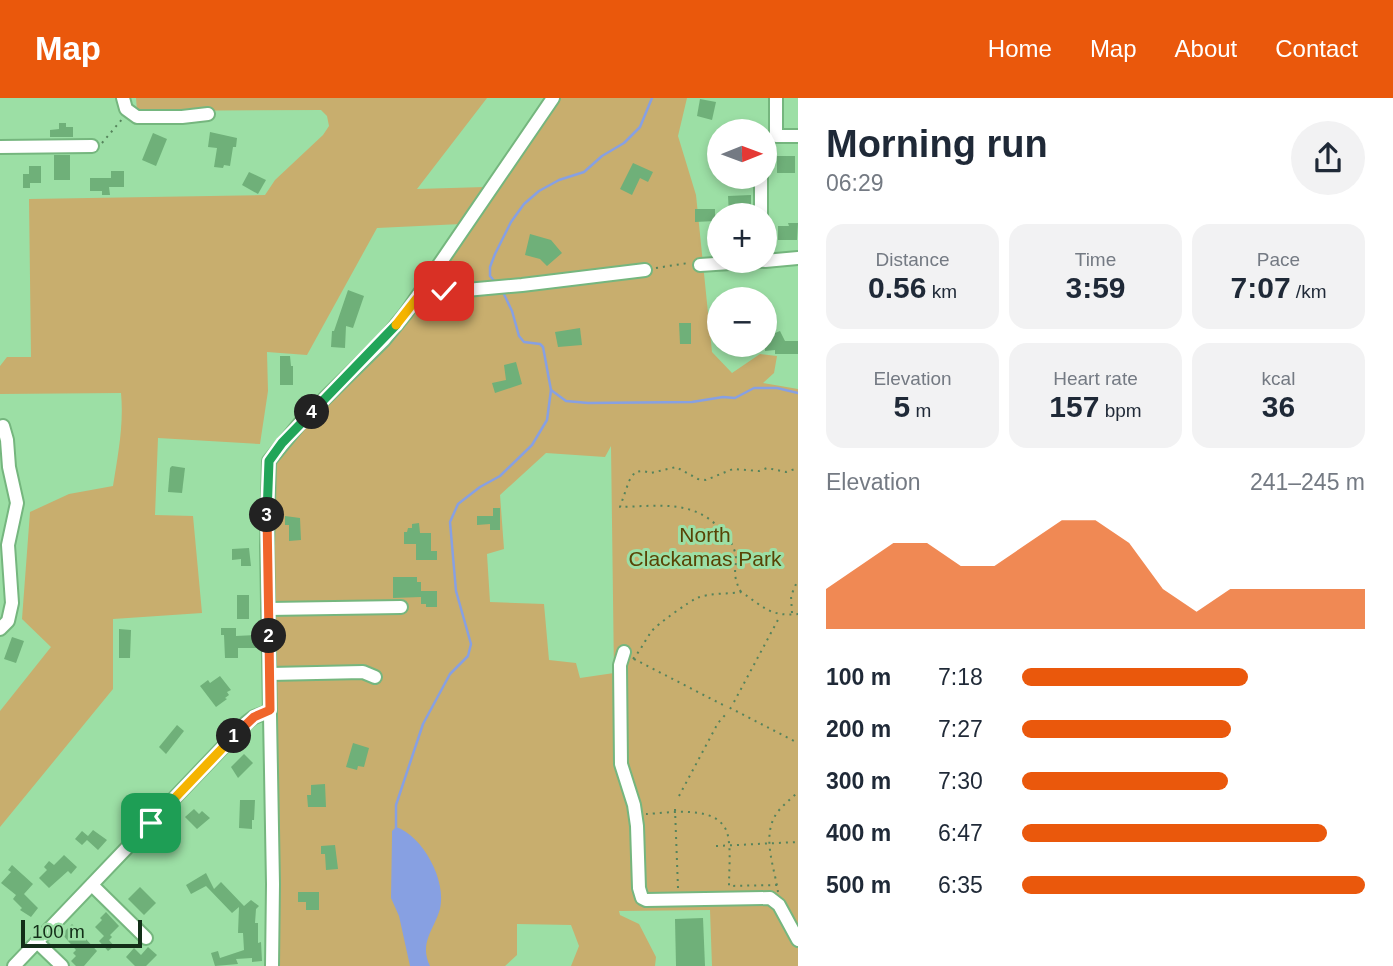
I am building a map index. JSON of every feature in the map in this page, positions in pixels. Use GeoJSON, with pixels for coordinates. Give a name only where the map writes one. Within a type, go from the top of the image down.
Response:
{"type":"FeatureCollection","features":[{"type":"Feature","properties":{"kind":"street"},"geometry":{"type":"LineString","coordinates":[[124,98],[126,109],[137,117],[208,114]]}},
{"type":"Feature","properties":{"kind":"street"},"geometry":{"type":"LineString","coordinates":[[272,966],[267,499],[269,461],[301,422],[384,340],[425,288],[553,98]]}},
{"type":"Feature","properties":{"kind":"street"},"geometry":{"type":"LineString","coordinates":[[776,98],[776,136],[798,136]]}},
{"type":"Feature","properties":{"kind":"street"},"geometry":{"type":"LineString","coordinates":[[0,147],[92,146]]}},
{"type":"Feature","properties":{"kind":"street"},"geometry":{"type":"LineString","coordinates":[[777,260],[798,258]]}},
{"type":"Feature","properties":{"kind":"street"},"geometry":{"type":"LineString","coordinates":[[700,265],[707,265]]}},
{"type":"Feature","properties":{"kind":"street"},"geometry":{"type":"LineString","coordinates":[[425,288],[444,291],[486,288],[645,270]]}},
{"type":"Feature","properties":{"kind":"street"},"geometry":{"type":"LineString","coordinates":[[3,426],[17,503],[8,545],[12,603],[4,625]]}},
{"type":"Feature","properties":{"kind":"street"},"geometry":{"type":"LineString","coordinates":[[268,609],[401,607]]}},
{"type":"Feature","properties":{"kind":"street"},"geometry":{"type":"LineString","coordinates":[[624,652],[620,665],[621,764],[637,821],[639,888],[642,898],[770,898],[779,905],[798,940]]}},
{"type":"Feature","properties":{"kind":"street"},"geometry":{"type":"LineString","coordinates":[[270,674],[363,672],[375,677]]}},
{"type":"Feature","properties":{"kind":"street"},"geometry":{"type":"LineString","coordinates":[[15,966],[246,723],[270,710]]}},
{"type":"Feature","properties":{"kind":"street"},"geometry":{"type":"LineString","coordinates":[[92,885],[146,937]]}},
{"type":"Feature","properties":{"kind":"street"},"geometry":{"type":"LineString","coordinates":[[37,942],[62,966]]}},
{"type":"Feature","properties":{"kind":"path"},"geometry":{"type":"LineString","coordinates":[[92,146],[104,142],[124,117],[130,114]]}},
{"type":"Feature","properties":{"kind":"path"},"geometry":{"type":"LineString","coordinates":[[645,270],[687,263],[700,265]]}},
{"type":"Feature","properties":{"kind":"path"},"geometry":{"type":"LineString","coordinates":[[798,468],[786,472],[767,468],[759,471],[733,469],[706,480],[698,480],[671,466],[659,472],[635,472],[620,507],[689,508],[702,512],[713,520],[734,547],[734,577],[741,592],[769,612],[780,615],[798,614]]}},
{"type":"Feature","properties":{"kind":"path"},"geometry":{"type":"LineString","coordinates":[[792,615],[791,596],[796,584]]}},
{"type":"Feature","properties":{"kind":"path"},"geometry":{"type":"LineString","coordinates":[[725,706],[633,659],[663,620],[696,599],[741,592]]}},
{"type":"Feature","properties":{"kind":"path"},"geometry":{"type":"LineString","coordinates":[[780,615],[732,708],[798,743]]}},
{"type":"Feature","properties":{"kind":"path"},"geometry":{"type":"LineString","coordinates":[[679,796],[718,723],[725,715]]}},
{"type":"Feature","properties":{"kind":"path"},"geometry":{"type":"LineString","coordinates":[[779,905],[782,898],[770,844],[775,816],[798,792]]}},
{"type":"Feature","properties":{"kind":"path"},"geometry":{"type":"LineString","coordinates":[[637,821],[675,810],[717,819],[727,831],[730,846],[729,886],[777,884]]}},
{"type":"Feature","properties":{"kind":"path"},"geometry":{"type":"LineString","coordinates":[[675,810],[678,899]]}},
{"type":"Feature","properties":{"kind":"path"},"geometry":{"type":"LineString","coordinates":[[716,846],[798,842]]}},
{"type":"Feature","properties":{"kind":"green space"},"geometry":{"type":"Polygon","coordinates":[[[136,98],[487,98],[417,189],[485,187],[461,224],[377,228],[307,355],[267,352],[268,391],[260,444],[158,438],[155,515],[193,516],[202,613],[113,619],[113,689],[0,827],[0,711],[51,647],[22,619],[30,512],[69,494],[113,486],[122,416],[121,393],[0,394],[0,366],[7,357],[31,357],[29,199],[265,195],[275,180],[323,135],[329,126],[327,116],[321,110],[137,111],[136,98]]]}},
{"type":"Feature","properties":{"kind":"green space","name":"North Clackamas Park"},"geometry":{"type":"Polygon","coordinates":[[[556,98],[687,98],[678,136],[696,195],[707,303],[707,357],[717,357],[732,373],[756,357],[777,357],[774,373],[763,383],[798,389],[798,966],[712,966],[710,910],[619,911],[620,915],[639,924],[656,957],[655,966],[571,966],[579,946],[571,925],[517,924],[517,955],[505,966],[276,966],[271,470],[275,457],[388,341],[556,98]],[[611,446],[605,457],[546,453],[500,495],[504,549],[487,554],[490,602],[544,604],[549,660],[576,663],[580,678],[614,673],[611,446]]]}},
{"type":"Feature","properties":{"kind":"water"},"geometry":{"type":"Polygon","coordinates":[[[396,827],[406,832],[424,850],[440,886],[440,909],[426,950],[430,966],[410,966],[399,916],[391,898],[392,831],[396,827]]]}},
{"type":"Feature","properties":{"kind":"building"},"geometry":{"type":"Polygon","coordinates":[[[700,99],[716,102],[712,119],[697,116],[700,99]]]}},
{"type":"Feature","properties":{"kind":"building"},"geometry":{"type":"Polygon","coordinates":[[[59,123],[73,127],[73,137],[50,137],[50,130],[59,129],[59,123]]]}},
{"type":"Feature","properties":{"kind":"building"},"geometry":{"type":"Polygon","coordinates":[[[210,132],[237,138],[230,166],[214,167],[217,148],[208,147],[210,132]]]}},
{"type":"Feature","properties":{"kind":"building"},"geometry":{"type":"Polygon","coordinates":[[[153,133],[167,139],[156,166],[142,160],[153,133]]]}},
{"type":"Feature","properties":{"kind":"building"},"geometry":{"type":"Polygon","coordinates":[[[54,155],[70,155],[70,180],[54,180],[54,155]]]}},
{"type":"Feature","properties":{"kind":"building"},"geometry":{"type":"Polygon","coordinates":[[[777,156],[795,156],[795,173],[777,173],[777,156]]]}},
{"type":"Feature","properties":{"kind":"building"},"geometry":{"type":"Polygon","coordinates":[[[633,163],[653,172],[648,182],[640,178],[632,195],[620,189],[633,163]]]}},
{"type":"Feature","properties":{"kind":"building"},"geometry":{"type":"Polygon","coordinates":[[[29,166],[41,166],[41,183],[30,183],[30,188],[23,188],[23,174],[29,174],[29,166]]]}},
{"type":"Feature","properties":{"kind":"building"},"geometry":{"type":"Polygon","coordinates":[[[111,171],[124,171],[124,187],[109,187],[110,195],[102,195],[102,191],[90,191],[90,178],[111,178],[111,171]]]}},
{"type":"Feature","properties":{"kind":"building"},"geometry":{"type":"Polygon","coordinates":[[[249,172],[266,180],[258,194],[242,185],[249,172]]]}},
{"type":"Feature","properties":{"kind":"building"},"geometry":{"type":"Polygon","coordinates":[[[751,195],[751,203],[728,203],[728,196],[751,195]]]}},
{"type":"Feature","properties":{"kind":"building"},"geometry":{"type":"Polygon","coordinates":[[[695,209],[707,209],[707,221],[695,222],[695,209]]]}},
{"type":"Feature","properties":{"kind":"building"},"geometry":{"type":"Polygon","coordinates":[[[788,223],[798,223],[797,240],[778,240],[778,226],[789,226],[788,223]]]}},
{"type":"Feature","properties":{"kind":"building"},"geometry":{"type":"Polygon","coordinates":[[[530,234],[551,240],[562,253],[547,266],[540,259],[525,255],[530,234]]]}},
{"type":"Feature","properties":{"kind":"building"},"geometry":{"type":"Polygon","coordinates":[[[348,290],[364,296],[353,328],[346,326],[345,348],[331,347],[332,331],[348,290]]]}},
{"type":"Feature","properties":{"kind":"building"},"geometry":{"type":"Polygon","coordinates":[[[679,323],[691,323],[691,344],[680,344],[679,323]]]}},
{"type":"Feature","properties":{"kind":"building"},"geometry":{"type":"Polygon","coordinates":[[[580,328],[582,345],[558,347],[555,332],[580,328]]]}},
{"type":"Feature","properties":{"kind":"building"},"geometry":{"type":"Polygon","coordinates":[[[780,331],[785,341],[798,341],[798,354],[777,354],[777,332],[780,331]]]}},
{"type":"Feature","properties":{"kind":"building"},"geometry":{"type":"Polygon","coordinates":[[[280,356],[290,356],[293,385],[280,385],[280,356]]]}},
{"type":"Feature","properties":{"kind":"building"},"geometry":{"type":"Polygon","coordinates":[[[516,362],[522,384],[495,393],[492,383],[506,380],[504,365],[516,362]]]}},
{"type":"Feature","properties":{"kind":"building"},"geometry":{"type":"Polygon","coordinates":[[[172,466],[185,468],[182,493],[168,492],[172,466]]]}},
{"type":"Feature","properties":{"kind":"building"},"geometry":{"type":"Polygon","coordinates":[[[493,508],[500,508],[500,530],[490,530],[490,524],[477,525],[477,516],[493,516],[493,508]]]}},
{"type":"Feature","properties":{"kind":"building"},"geometry":{"type":"Polygon","coordinates":[[[285,516],[300,518],[301,540],[289,541],[289,525],[285,525],[285,516]]]}},
{"type":"Feature","properties":{"kind":"building"},"geometry":{"type":"Polygon","coordinates":[[[419,523],[420,533],[431,533],[431,551],[437,551],[437,560],[416,560],[416,544],[404,544],[404,532],[412,528],[412,524],[419,523]]]}},
{"type":"Feature","properties":{"kind":"building"},"geometry":{"type":"Polygon","coordinates":[[[249,548],[251,566],[241,566],[241,559],[232,560],[232,549],[249,548]]]}},
{"type":"Feature","properties":{"kind":"building"},"geometry":{"type":"Polygon","coordinates":[[[393,577],[417,577],[417,582],[421,582],[421,591],[437,591],[437,607],[421,604],[421,597],[393,598],[393,577]]]}},
{"type":"Feature","properties":{"kind":"building"},"geometry":{"type":"Polygon","coordinates":[[[237,595],[249,595],[249,619],[237,619],[237,595]]]}},
{"type":"Feature","properties":{"kind":"building"},"geometry":{"type":"Polygon","coordinates":[[[221,628],[236,628],[236,636],[256,635],[256,648],[238,648],[238,658],[225,658],[221,628]]]}},
{"type":"Feature","properties":{"kind":"building"},"geometry":{"type":"Polygon","coordinates":[[[119,629],[131,630],[130,658],[119,658],[119,629]]]}},
{"type":"Feature","properties":{"kind":"building"},"geometry":{"type":"Polygon","coordinates":[[[12,637],[24,641],[16,663],[4,659],[12,637]]]}},
{"type":"Feature","properties":{"kind":"building"},"geometry":{"type":"Polygon","coordinates":[[[220,676],[231,690],[227,692],[227,699],[216,707],[200,686],[220,676]]]}},
{"type":"Feature","properties":{"kind":"building"},"geometry":{"type":"Polygon","coordinates":[[[177,725],[184,731],[166,754],[159,747],[177,725]]]}},
{"type":"Feature","properties":{"kind":"building"},"geometry":{"type":"Polygon","coordinates":[[[353,743],[369,748],[364,767],[358,766],[357,770],[346,767],[353,743]]]}},
{"type":"Feature","properties":{"kind":"building"},"geometry":{"type":"Polygon","coordinates":[[[244,754],[253,763],[238,778],[231,767],[244,754]]]}},
{"type":"Feature","properties":{"kind":"building"},"geometry":{"type":"Polygon","coordinates":[[[325,784],[326,807],[308,807],[307,795],[311,795],[311,785],[325,784]]]}},
{"type":"Feature","properties":{"kind":"building"},"geometry":{"type":"Polygon","coordinates":[[[240,800],[255,800],[252,829],[239,828],[240,800]]]}},
{"type":"Feature","properties":{"kind":"building"},"geometry":{"type":"Polygon","coordinates":[[[194,809],[199,814],[202,811],[210,818],[197,829],[185,817],[194,809]]]}},
{"type":"Feature","properties":{"kind":"building"},"geometry":{"type":"Polygon","coordinates":[[[93,830],[107,840],[98,850],[87,840],[82,845],[75,839],[82,831],[88,836],[93,830]]]}},
{"type":"Feature","properties":{"kind":"building"},"geometry":{"type":"Polygon","coordinates":[[[335,845],[338,869],[326,870],[325,854],[321,854],[321,846],[335,845]]]}},
{"type":"Feature","properties":{"kind":"building"},"geometry":{"type":"Polygon","coordinates":[[[64,855],[77,867],[71,874],[68,871],[49,888],[39,878],[47,870],[44,867],[49,861],[54,865],[64,855]]]}},
{"type":"Feature","properties":{"kind":"building"},"geometry":{"type":"Polygon","coordinates":[[[12,865],[33,884],[24,894],[38,908],[31,917],[20,910],[22,908],[13,899],[16,895],[1,883],[11,872],[8,870],[12,865]]]}},
{"type":"Feature","properties":{"kind":"building"},"geometry":{"type":"Polygon","coordinates":[[[206,873],[214,889],[221,882],[244,906],[251,900],[259,906],[256,909],[255,923],[258,923],[262,961],[252,962],[252,958],[236,959],[238,964],[215,966],[211,953],[218,951],[220,958],[244,950],[243,933],[238,933],[239,907],[232,913],[206,886],[191,894],[186,885],[206,873]]]}},
{"type":"Feature","properties":{"kind":"building"},"geometry":{"type":"Polygon","coordinates":[[[140,887],[156,903],[144,915],[128,899],[140,887]]]}},
{"type":"Feature","properties":{"kind":"building"},"geometry":{"type":"Polygon","coordinates":[[[298,892],[319,892],[319,910],[306,910],[306,902],[298,902],[298,892]]]}},
{"type":"Feature","properties":{"kind":"building"},"geometry":{"type":"Polygon","coordinates":[[[106,912],[119,926],[110,935],[112,937],[109,940],[114,946],[108,951],[99,941],[104,936],[95,927],[106,912]]]}},
{"type":"Feature","properties":{"kind":"building"},"geometry":{"type":"Polygon","coordinates":[[[703,918],[705,966],[676,966],[675,919],[703,918]]]}},
{"type":"Feature","properties":{"kind":"building"},"geometry":{"type":"Polygon","coordinates":[[[72,924],[97,951],[84,966],[76,966],[71,961],[76,956],[73,953],[76,950],[62,934],[72,924]]]}},
{"type":"Feature","properties":{"kind":"building"},"geometry":{"type":"Polygon","coordinates":[[[148,947],[157,955],[146,966],[135,966],[126,957],[134,948],[141,955],[148,947]]]}},
{"type":"Feature","properties":{"kind":"waterway"},"geometry":{"type":"LineString","coordinates":[[495,282],[490,276],[490,267],[511,222],[524,204],[539,191],[559,180],[584,172],[602,156],[624,143],[640,127],[652,98]]}},
{"type":"Feature","properties":{"kind":"waterway"},"geometry":{"type":"LineString","coordinates":[[396,828],[396,805],[423,724],[450,674],[468,656],[471,644],[456,591],[450,522],[458,504],[500,476],[532,445],[547,420],[551,390],[543,347],[540,344],[524,342],[519,336],[512,311],[502,290]]}},
{"type":"Feature","properties":{"kind":"waterway"},"geometry":{"type":"LineString","coordinates":[[551,390],[566,401],[588,403],[692,402],[723,397],[735,398],[754,388],[777,388],[798,393]]}},
{"type":"Feature","properties":{"kind":"route"},"geometry":{"type":"LineString","coordinates":[[151,823],[246,723],[270,710],[267,546],[269,461],[301,422],[384,340],[425,288],[444,291]]}}]}
